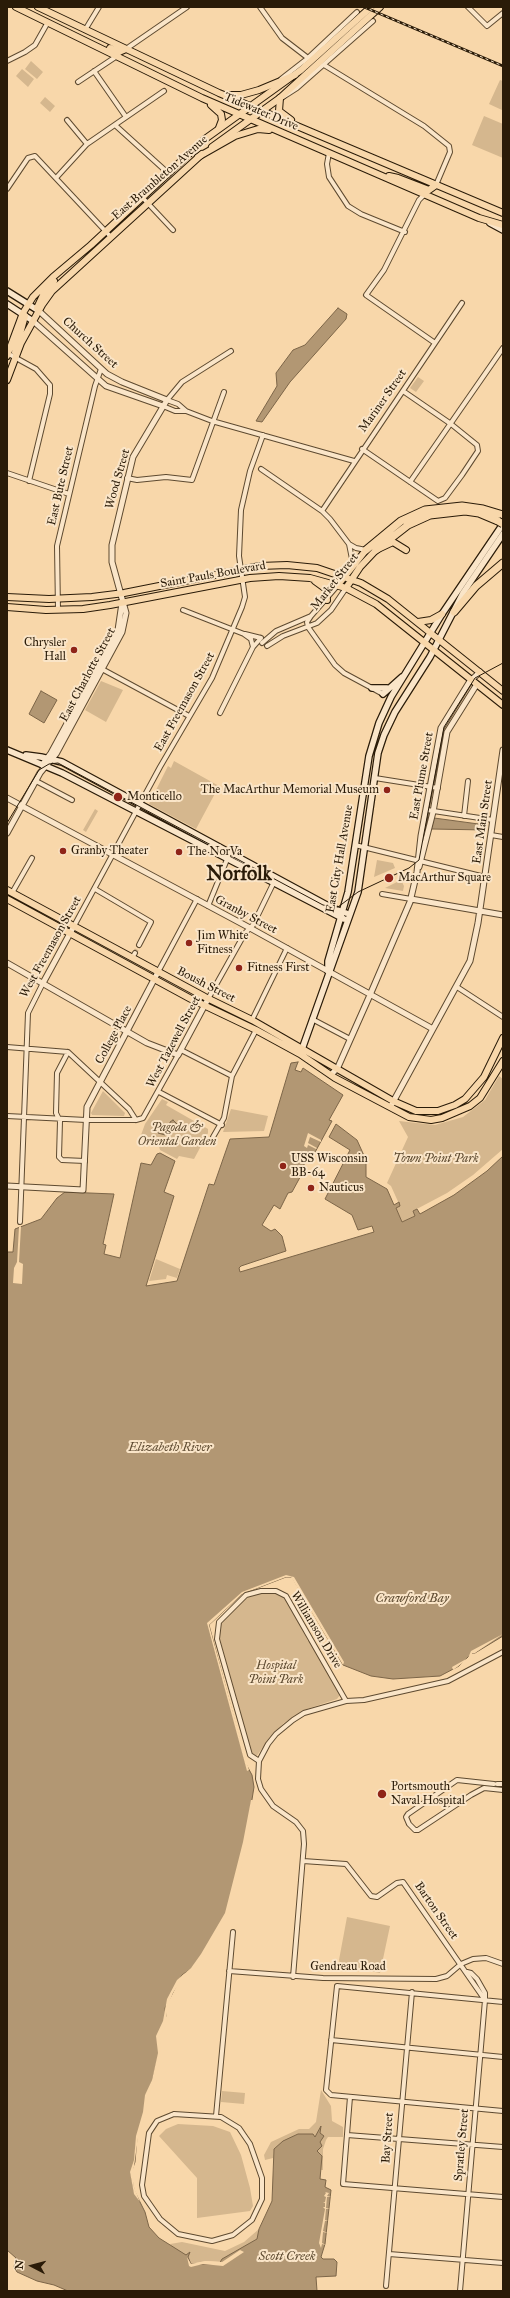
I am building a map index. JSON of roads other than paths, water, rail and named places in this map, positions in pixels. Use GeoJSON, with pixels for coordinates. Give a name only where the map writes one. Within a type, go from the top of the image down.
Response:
{"type":"FeatureCollection","features":[{"type":"Feature","properties":{"kind":"highway"},"geometry":{"type":"LineString","coordinates":[[366,550],[389,529],[419,512],[455,506],[483,509],[503,515]]}},
{"type":"Feature","properties":{"kind":"highway"},"geometry":{"type":"LineString","coordinates":[[376,550],[408,525],[430,515],[465,511],[479,513],[501,523]]}},
{"type":"Feature","properties":{"kind":"highway"},"geometry":{"type":"LineString","coordinates":[[454,612],[476,586],[503,563]]}},
{"type":"Feature","properties":{"kind":"main road","name":"Tidewater Drive"},"geometry":{"type":"LineString","coordinates":[[16,7],[202,98],[479,218],[503,225]]}},
{"type":"Feature","properties":{"kind":"main road","name":"Tidewater Drive"},"geometry":{"type":"LineString","coordinates":[[38,7],[219,93],[503,213]]}},
{"type":"Feature","properties":{"kind":"main road","name":"East Brambleton Avenue"},"geometry":{"type":"LineString","coordinates":[[7,354],[29,303],[58,272],[106,231],[219,128],[295,75],[371,7]]}},
{"type":"Feature","properties":{"kind":"main road","name":"East Brambleton Avenue"},"geometry":{"type":"LineString","coordinates":[[7,380],[14,357],[38,310],[57,285],[147,202],[198,158],[280,98],[380,7]]}},
{"type":"Feature","properties":{"kind":"main road"},"geometry":{"type":"LineString","coordinates":[[79,38],[96,42],[121,52],[126,49]]}},
{"type":"Feature","properties":{"kind":"main road"},"geometry":{"type":"LineString","coordinates":[[219,93],[242,95],[268,87],[276,82],[295,75]]}},
{"type":"Feature","properties":{"kind":"main road"},"geometry":{"type":"LineString","coordinates":[[202,98],[220,112],[222,120],[219,128]]}},
{"type":"Feature","properties":{"kind":"main road"},"geometry":{"type":"LineString","coordinates":[[280,98],[278,109],[281,114],[320,136]]}},
{"type":"Feature","properties":{"kind":"main road"},"geometry":{"type":"LineString","coordinates":[[198,158],[235,136],[260,129],[278,131]]}},
{"type":"Feature","properties":{"kind":"main road"},"geometry":{"type":"LineString","coordinates":[[381,175],[398,178],[429,190],[436,185]]}},
{"type":"Feature","properties":{"kind":"main road"},"geometry":{"type":"LineString","coordinates":[[479,218],[503,230]]}},
{"type":"Feature","properties":{"kind":"main road"},"geometry":{"type":"LineString","coordinates":[[38,310],[44,293],[58,272]]}},
{"type":"Feature","properties":{"kind":"main road","name":"Church Street"},"geometry":{"type":"LineString","coordinates":[[7,291],[29,303],[38,310]]}},
{"type":"Feature","properties":{"kind":"main road","name":"Church Street"},"geometry":{"type":"LineString","coordinates":[[7,304],[33,321]]}},
{"type":"Feature","properties":{"kind":"main road"},"geometry":{"type":"LineString","coordinates":[[14,357],[24,314]]}},
{"type":"Feature","properties":{"kind":"main road","name":"East City Hall Avenue"},"geometry":{"type":"LineString","coordinates":[[328,971],[328,961],[344,912],[368,765],[379,723],[404,676],[501,523]]}},
{"type":"Feature","properties":{"kind":"main road","name":"East City Hall Avenue"},"geometry":{"type":"LineString","coordinates":[[328,971],[359,889],[378,753],[389,723],[434,649],[466,587],[503,534]]}},
{"type":"Feature","properties":{"kind":"main road"},"geometry":{"type":"LineString","coordinates":[[376,550],[393,542],[406,550]]}},
{"type":"Feature","properties":{"kind":"main road"},"geometry":{"type":"LineString","coordinates":[[338,585],[353,564],[366,550]]}},
{"type":"Feature","properties":{"kind":"main road","name":"Market Street"},"geometry":{"type":"LineString","coordinates":[[346,588],[376,550]]}},
{"type":"Feature","properties":{"kind":"main road","name":"Saint Pauls Boulevard"},"geometry":{"type":"LineString","coordinates":[[7,597],[59,599],[119,594],[240,568],[265,565],[294,565],[317,568],[352,579],[388,598],[503,691]]}},
{"type":"Feature","properties":{"kind":"main road","name":"Saint Pauls Boulevard"},"geometry":{"type":"LineString","coordinates":[[7,607],[58,610],[90,608],[242,579],[273,576],[310,578],[346,588],[382,608],[503,705]]}},
{"type":"Feature","properties":{"kind":"main road"},"geometry":{"type":"LineString","coordinates":[[310,578],[325,588],[327,600]]}},
{"type":"Feature","properties":{"kind":"main road"},"geometry":{"type":"LineString","coordinates":[[418,622],[431,620],[442,614]]}},
{"type":"Feature","properties":{"kind":"main road"},"geometry":{"type":"LineString","coordinates":[[382,694],[387,688],[404,676],[410,689]]}},
{"type":"Feature","properties":{"kind":"main road"},"geometry":{"type":"LineString","coordinates":[[372,688],[387,688]]}},
{"type":"Feature","properties":{"kind":"main road"},"geometry":{"type":"LineString","coordinates":[[7,751],[62,762],[229,852],[350,914]]}},
{"type":"Feature","properties":{"kind":"main road"},"geometry":{"type":"LineString","coordinates":[[21,755],[136,812],[273,884],[348,921]]}},
{"type":"Feature","properties":{"kind":"main road","name":"Boush Street"},"geometry":{"type":"LineString","coordinates":[[10,892],[74,926],[134,955],[206,1002],[300,1054],[331,1075],[389,1108],[410,1117],[431,1120],[459,1112],[480,1098],[503,1061]]}},
{"type":"Feature","properties":{"kind":"main road","name":"Boush Street"},"geometry":{"type":"LineString","coordinates":[[7,899],[154,979],[252,1020],[393,1101],[416,1111],[428,1112],[446,1109],[461,1102],[480,1084],[503,1038]]}},
{"type":"Feature","properties":{"kind":"main road"},"geometry":{"type":"LineString","coordinates":[[300,1054],[328,971]]}},
{"type":"Feature","properties":{"kind":"street"},"geometry":{"type":"LineString","coordinates":[[85,30],[99,7]]}},
{"type":"Feature","properties":{"kind":"street"},"geometry":{"type":"LineString","coordinates":[[126,49],[187,7]]}},
{"type":"Feature","properties":{"kind":"street"},"geometry":{"type":"LineString","coordinates":[[260,7],[282,38],[308,58]]}},
{"type":"Feature","properties":{"kind":"street"},"geometry":{"type":"LineString","coordinates":[[469,8],[486,26],[503,13]]}},
{"type":"Feature","properties":{"kind":"street"},"geometry":{"type":"LineString","coordinates":[[276,82],[308,58],[357,12]]}},
{"type":"Feature","properties":{"kind":"street"},"geometry":{"type":"LineString","coordinates":[[7,61],[26,52],[35,45],[48,22]]}},
{"type":"Feature","properties":{"kind":"street"},"geometry":{"type":"LineString","coordinates":[[280,98],[291,93],[373,22]]}},
{"type":"Feature","properties":{"kind":"street"},"geometry":{"type":"LineString","coordinates":[[78,82],[117,56]]}},
{"type":"Feature","properties":{"kind":"street"},"geometry":{"type":"LineString","coordinates":[[324,65],[424,126],[449,146],[450,152],[436,185]]}},
{"type":"Feature","properties":{"kind":"street"},"geometry":{"type":"LineString","coordinates":[[94,71],[126,117]]}},
{"type":"Feature","properties":{"kind":"street"},"geometry":{"type":"LineString","coordinates":[[56,178],[87,144],[164,91]]}},
{"type":"Feature","properties":{"kind":"street"},"geometry":{"type":"LineString","coordinates":[[67,120],[87,144]]}},
{"type":"Feature","properties":{"kind":"street"},"geometry":{"type":"LineString","coordinates":[[115,124],[168,174]]}},
{"type":"Feature","properties":{"kind":"street"},"geometry":{"type":"LineString","coordinates":[[329,153],[327,164],[329,177],[348,206],[361,214],[405,232]]}},
{"type":"Feature","properties":{"kind":"street"},"geometry":{"type":"LineString","coordinates":[[7,189],[28,158],[32,156],[38,158],[110,236]]}},
{"type":"Feature","properties":{"kind":"street"},"geometry":{"type":"LineString","coordinates":[[425,194],[419,200],[405,232],[384,270],[366,295],[434,343]]}},
{"type":"Feature","properties":{"kind":"street"},"geometry":{"type":"LineString","coordinates":[[142,197],[173,230]]}},
{"type":"Feature","properties":{"kind":"street","name":"Mariner Street"},"geometry":{"type":"LineString","coordinates":[[322,511],[362,449],[462,303]]}},
{"type":"Feature","properties":{"kind":"street","name":"Church Street"},"geometry":{"type":"LineString","coordinates":[[38,310],[101,369],[122,382],[178,404],[186,411],[212,421],[354,461]]}},
{"type":"Feature","properties":{"kind":"street","name":"Church Street"},"geometry":{"type":"LineString","coordinates":[[33,321],[97,379],[114,391],[176,411],[186,411]]}},
{"type":"Feature","properties":{"kind":"street"},"geometry":{"type":"LineString","coordinates":[[410,482],[503,348]]}},
{"type":"Feature","properties":{"kind":"street","name":"Wood Street"},"geometry":{"type":"LineString","coordinates":[[122,603],[112,562],[112,549],[126,478],[137,447],[163,406],[182,382],[231,351]]}},
{"type":"Feature","properties":{"kind":"street"},"geometry":{"type":"LineString","coordinates":[[7,354],[36,369],[50,385],[50,394],[29,481]]}},
{"type":"Feature","properties":{"kind":"street","name":"East Bute Street"},"geometry":{"type":"LineString","coordinates":[[58,610],[59,599],[56,552],[97,379],[101,369]]}},
{"type":"Feature","properties":{"kind":"street"},"geometry":{"type":"LineString","coordinates":[[362,449],[438,501],[443,500],[449,492],[478,447],[451,424],[403,391]]}},
{"type":"Feature","properties":{"kind":"street"},"geometry":{"type":"LineString","coordinates":[[126,478],[137,480],[166,477],[192,480],[212,421],[224,392]]}},
{"type":"Feature","properties":{"kind":"street","name":"East Freemason Street"},"geometry":{"type":"LineString","coordinates":[[113,854],[140,803],[218,667],[234,628],[244,600],[240,568],[239,540],[242,503],[250,471],[263,435]]}},
{"type":"Feature","properties":{"kind":"street"},"geometry":{"type":"LineString","coordinates":[[261,469],[322,511],[349,544],[356,548],[366,550]]}},
{"type":"Feature","properties":{"kind":"street"},"geometry":{"type":"LineString","coordinates":[[7,473],[69,494]]}},
{"type":"Feature","properties":{"kind":"street"},"geometry":{"type":"LineString","coordinates":[[349,544],[353,564]]}},
{"type":"Feature","properties":{"kind":"street","name":"Market Street"},"geometry":{"type":"LineString","coordinates":[[262,643],[263,639],[276,631],[312,616],[327,600],[338,585]]}},
{"type":"Feature","properties":{"kind":"street","name":"Market Street"},"geometry":{"type":"LineString","coordinates":[[267,646],[283,636],[308,627],[325,616],[346,588]]}},
{"type":"Feature","properties":{"kind":"street","name":"East Charlotte Street"},"geometry":{"type":"LineString","coordinates":[[7,833],[100,668],[119,627],[122,603]]}},
{"type":"Feature","properties":{"kind":"street"},"geometry":{"type":"LineString","coordinates":[[183,610],[234,628],[251,639],[253,647]]}},
{"type":"Feature","properties":{"kind":"street"},"geometry":{"type":"LineString","coordinates":[[312,616],[308,622],[308,627],[339,669],[382,694]]}},
{"type":"Feature","properties":{"kind":"street"},"geometry":{"type":"LineString","coordinates":[[244,634],[263,639]]}},
{"type":"Feature","properties":{"kind":"street"},"geometry":{"type":"LineString","coordinates":[[220,713],[253,647],[263,639]]}},
{"type":"Feature","properties":{"kind":"street"},"geometry":{"type":"LineString","coordinates":[[100,668],[189,716]]}},
{"type":"Feature","properties":{"kind":"street","name":"East Plume Street"},"geometry":{"type":"LineString","coordinates":[[331,1075],[336,1069],[370,995],[411,899],[419,862],[440,728],[471,679],[480,672]]}},
{"type":"Feature","properties":{"kind":"street","name":"East Plume Street"},"geometry":{"type":"LineString","coordinates":[[419,862],[434,812],[447,732],[477,684]]}},
{"type":"Feature","properties":{"kind":"street","name":"East Main Street"},"geometry":{"type":"LineString","coordinates":[[389,1108],[457,987],[473,953],[503,750]]}},
{"type":"Feature","properties":{"kind":"street"},"geometry":{"type":"LineString","coordinates":[[368,765],[374,761],[378,753]]}},
{"type":"Feature","properties":{"kind":"street"},"geometry":{"type":"LineString","coordinates":[[375,778],[438,788]]}},
{"type":"Feature","properties":{"kind":"street"},"geometry":{"type":"LineString","coordinates":[[36,781],[72,800]]}},
{"type":"Feature","properties":{"kind":"street"},"geometry":{"type":"LineString","coordinates":[[464,816],[468,781]]}},
{"type":"Feature","properties":{"kind":"street","name":"Granby Street"},"geometry":{"type":"LineString","coordinates":[[7,798],[287,948],[432,1030]]}},
{"type":"Feature","properties":{"kind":"street"},"geometry":{"type":"LineString","coordinates":[[426,810],[493,820]]}},
{"type":"Feature","properties":{"kind":"street"},"geometry":{"type":"LineString","coordinates":[[491,835],[503,837]]}},
{"type":"Feature","properties":{"kind":"street"},"geometry":{"type":"LineString","coordinates":[[355,845],[419,862],[485,877]]}},
{"type":"Feature","properties":{"kind":"street"},"geometry":{"type":"LineString","coordinates":[[208,906],[229,852]]}},
{"type":"Feature","properties":{"kind":"street","name":"West Freemason Street"},"geometry":{"type":"LineString","coordinates":[[20,1222],[28,1013],[113,854]]}},
{"type":"Feature","properties":{"kind":"street"},"geometry":{"type":"LineString","coordinates":[[10,892],[32,858]]}},
{"type":"Feature","properties":{"kind":"street","name":"West Tazewell Street"},"geometry":{"type":"LineString","coordinates":[[136,1120],[146,1116],[206,1002],[245,933],[254,925],[273,884]]}},
{"type":"Feature","properties":{"kind":"street"},"geometry":{"type":"LineString","coordinates":[[95,889],[151,922],[139,945]]}},
{"type":"Feature","properties":{"kind":"street"},"geometry":{"type":"LineString","coordinates":[[382,894],[503,915]]}},
{"type":"Feature","properties":{"kind":"street","name":"College Place"},"geometry":{"type":"LineString","coordinates":[[22,1187],[83,1190],[86,1120],[88,1107],[100,1081],[197,900]]}},
{"type":"Feature","properties":{"kind":"street"},"geometry":{"type":"LineString","coordinates":[[252,1020],[287,948]]}},
{"type":"Feature","properties":{"kind":"street"},"geometry":{"type":"LineString","coordinates":[[7,962],[147,1043],[180,1053],[232,1076]]}},
{"type":"Feature","properties":{"kind":"street"},"geometry":{"type":"LineString","coordinates":[[457,987],[503,1017]]}},
{"type":"Feature","properties":{"kind":"street"},"geometry":{"type":"LineString","coordinates":[[312,1019],[350,1039]]}},
{"type":"Feature","properties":{"kind":"street"},"geometry":{"type":"LineString","coordinates":[[213,1137],[222,1125],[232,1076],[256,1030]]}},
{"type":"Feature","properties":{"kind":"street"},"geometry":{"type":"LineString","coordinates":[[7,1047],[68,1052],[100,1081],[132,1113],[136,1120],[86,1120],[7,1116]]}},
{"type":"Feature","properties":{"kind":"street"},"geometry":{"type":"LineString","coordinates":[[68,1052],[57,1072],[56,1113],[59,1118],[60,1159],[84,1161]]}},
{"type":"Feature","properties":{"kind":"street"},"geometry":{"type":"LineString","coordinates":[[159,1092],[222,1125]]}},
{"type":"Feature","properties":{"kind":"street"},"geometry":{"type":"LineString","coordinates":[[7,1186],[22,1187]]}},
{"type":"Feature","properties":{"kind":"street","name":"Williamson Drive"},"geometry":{"type":"LineString","coordinates":[[259,1761],[250,1755],[217,1639],[219,1622],[246,1595],[261,1591],[276,1591],[286,1596],[346,1701]]}},
{"type":"Feature","properties":{"kind":"street"},"geometry":{"type":"LineString","coordinates":[[292,1977],[303,1861],[303,1831],[300,1826],[273,1806],[265,1796],[258,1779],[259,1761],[268,1744],[276,1734],[293,1720],[310,1711],[346,1701],[364,1700],[448,1681],[503,1652]]}},
{"type":"Feature","properties":{"kind":"street"},"geometry":{"type":"LineString","coordinates":[[503,1784],[457,1780],[408,1814],[406,1817],[409,1824],[415,1830],[418,1830],[471,1794],[484,1788],[503,1790]]}},
{"type":"Feature","properties":{"kind":"street","name":"Barton Street"},"geometry":{"type":"LineString","coordinates":[[303,1861],[346,1864],[371,1896],[377,1897],[397,1883],[403,1882],[467,1972],[471,1973],[478,1979],[485,1993],[485,2000]]}},
{"type":"Feature","properties":{"kind":"street"},"geometry":{"type":"LineString","coordinates":[[216,2116],[233,1932]]}},
{"type":"Feature","properties":{"kind":"street"},"geometry":{"type":"LineString","coordinates":[[461,1964],[479,1958],[503,1964]]}},
{"type":"Feature","properties":{"kind":"street","name":"Gendreau Road"},"geometry":{"type":"LineString","coordinates":[[229,1971],[292,1977],[442,1979],[461,1964]]}},
{"type":"Feature","properties":{"kind":"street"},"geometry":{"type":"LineString","coordinates":[[503,2002],[412,1992],[337,1986],[327,2093],[350,2097],[503,2111]]}},
{"type":"Feature","properties":{"kind":"street","name":"Bay Street"},"geometry":{"type":"LineString","coordinates":[[386,2286],[401,2102],[412,1992]]}},
{"type":"Feature","properties":{"kind":"street","name":"Spratley Street"},"geometry":{"type":"LineString","coordinates":[[460,2291],[467,2194],[485,2000]]}},
{"type":"Feature","properties":{"kind":"street"},"geometry":{"type":"LineString","coordinates":[[331,2040],[503,2057]]}},
{"type":"Feature","properties":{"kind":"street"},"geometry":{"type":"LineString","coordinates":[[350,2097],[343,2184],[503,2197]]}},
{"type":"Feature","properties":{"kind":"street"},"geometry":{"type":"LineString","coordinates":[[174,2114],[216,2116],[231,2123],[244,2134],[252,2148],[262,2178],[263,2189],[258,2210],[248,2225],[229,2237],[212,2240],[183,2235],[170,2228],[160,2219],[144,2196],[142,2185],[149,2133],[157,2121],[174,2114]]}},
{"type":"Feature","properties":{"kind":"street"},"geometry":{"type":"LineString","coordinates":[[347,2135],[503,2147]]}},
{"type":"Feature","properties":{"kind":"street"},"geometry":{"type":"LineString","coordinates":[[389,2254],[503,2263]]}},
{"type":"Feature","properties":{"kind":"water"},"geometry":{"type":"Polygon","coordinates":[[[338,308],[347,314],[346,319],[290,382],[262,422],[256,421],[277,386],[276,373],[293,350],[305,345],[338,308]]]}},
{"type":"Feature","properties":{"kind":"water"},"geometry":{"type":"Polygon","coordinates":[[[41,691],[57,700],[44,723],[29,714],[41,691]]]}},
{"type":"Feature","properties":{"kind":"water"},"geometry":{"type":"Polygon","coordinates":[[[434,818],[486,825],[486,830],[431,829],[434,818]]]}},
{"type":"Feature","properties":{"kind":"water","name":"Elizabeth River"},"geometry":{"type":"Polygon","coordinates":[[[298,1062],[295,1070],[301,1072],[303,1068],[343,1095],[329,1120],[332,1121],[313,1156],[309,1156],[302,1168],[304,1170],[292,1192],[288,1193],[280,1209],[274,1205],[262,1225],[271,1231],[275,1229],[282,1236],[286,1251],[241,1266],[239,1268],[240,1272],[374,1232],[372,1226],[358,1230],[352,1215],[325,1199],[350,1150],[329,1137],[336,1124],[357,1140],[366,1160],[366,1177],[387,1189],[394,1205],[399,1202],[400,1206],[396,1208],[402,1222],[415,1216],[413,1211],[417,1209],[420,1214],[454,1195],[487,1171],[503,1156],[503,1636],[475,1653],[472,1653],[459,1666],[440,1676],[393,1679],[371,1676],[343,1665],[292,1577],[286,1577],[242,1594],[209,1625],[246,1764],[252,1775],[254,1787],[244,1849],[227,1912],[206,1949],[192,1968],[182,1975],[165,2008],[166,2016],[158,2036],[159,2054],[152,2082],[146,2095],[145,2111],[137,2137],[135,2162],[131,2173],[134,2190],[145,2212],[149,2227],[159,2238],[186,2255],[190,2252],[188,2257],[191,2264],[219,2264],[222,2259],[257,2239],[259,2229],[272,2201],[274,2149],[283,2141],[298,2134],[313,2134],[315,2137],[321,2126],[320,2133],[324,2136],[320,2142],[322,2146],[317,2151],[322,2156],[320,2179],[326,2180],[325,2187],[331,2190],[325,2244],[321,2257],[323,2259],[334,2259],[337,2262],[336,2276],[316,2277],[317,2291],[68,2291],[54,2285],[37,2281],[17,2272],[14,2267],[16,2258],[7,2250],[7,1252],[13,1252],[15,1229],[41,1219],[57,1198],[65,1192],[114,1194],[103,1244],[106,1245],[104,1254],[120,1258],[141,1163],[151,1165],[157,1154],[160,1153],[175,1161],[164,1192],[174,1196],[146,1286],[177,1281],[209,1184],[214,1185],[230,1139],[269,1137],[291,1063],[298,1062]]]}},
{"type":"Feature","properties":{"kind":"water"},"geometry":{"type":"Polygon","coordinates":[[[173,1120],[179,1126],[176,1130],[171,1128],[171,1132],[168,1131],[165,1135],[158,1133],[154,1128],[157,1121],[170,1126],[170,1122],[173,1120]]]}},
{"type":"Feature","properties":{"kind":"tunnel"},"geometry":{"type":"LineString","coordinates":[[135,953],[139,945]]}},
{"type":"Feature","properties":{"kind":"tram line"},"geometry":{"type":"LineString","coordinates":[[7,823],[39,770],[49,764],[58,763],[323,905],[338,907],[358,892],[409,868],[419,860],[444,727],[475,678],[503,663]]}},
{"type":"Feature","properties":{"kind":"railway"},"geometry":{"type":"LineString","coordinates":[[364,7],[503,66]]}},
{"type":"Feature","properties":{"kind":"place","name":"Chrysler Hall"},"geometry":{"type":"Point","coordinates":[74,650]}},
{"type":"Feature","properties":{"kind":"place","name":"The MacArthur Memorial Museum"},"geometry":{"type":"Point","coordinates":[387,790]}},
{"type":"Feature","properties":{"kind":"place","name":"Monticello"},"geometry":{"type":"Point","coordinates":[118,797]}},
{"type":"Feature","properties":{"kind":"place","name":"Granby Theater"},"geometry":{"type":"Point","coordinates":[63,851]}},
{"type":"Feature","properties":{"kind":"place","name":"The NorVa"},"geometry":{"type":"Point","coordinates":[179,852]}},
{"type":"Feature","properties":{"kind":"place","name":"MacArthur Square"},"geometry":{"type":"Point","coordinates":[389,878]}},
{"type":"Feature","properties":{"kind":"place","name":"Jim White Fitness"},"geometry":{"type":"Point","coordinates":[189,943]}},
{"type":"Feature","properties":{"kind":"place","name":"Fitness First"},"geometry":{"type":"Point","coordinates":[239,968]}},
{"type":"Feature","properties":{"kind":"place","name":"USS Wisconsin BB-64"},"geometry":{"type":"Point","coordinates":[283,1166]}},
{"type":"Feature","properties":{"kind":"place","name":"Nauticus"},"geometry":{"type":"Point","coordinates":[311,1188]}},
{"type":"Feature","properties":{"kind":"place","name":"Portsmouth Naval Hospital"},"geometry":{"type":"Point","coordinates":[382,1794]}},
{"type":"Feature","properties":{"kind":"district","name":"Norfolk"},"geometry":{"type":"Point","coordinates":[239,875]}},
{"type":"Feature","properties":{"kind":"park label","name":"Pagoda & Oriental Garden"},"geometry":{"type":"Point","coordinates":[177,1135]}},
{"type":"Feature","properties":{"kind":"park label","name":"Town Point Park"},"geometry":{"type":"Point","coordinates":[436,1159]}},
{"type":"Feature","properties":{"kind":"park label","name":"Hospital Point Park"},"geometry":{"type":"Point","coordinates":[276,1673]}},
{"type":"Feature","properties":{"kind":"water label","name":"Crawford Bay"},"geometry":{"type":"Point","coordinates":[412,1599]}},
{"type":"Feature","properties":{"kind":"water label","name":"Scott Creek"},"geometry":{"type":"Point","coordinates":[287,2257]}}]}
